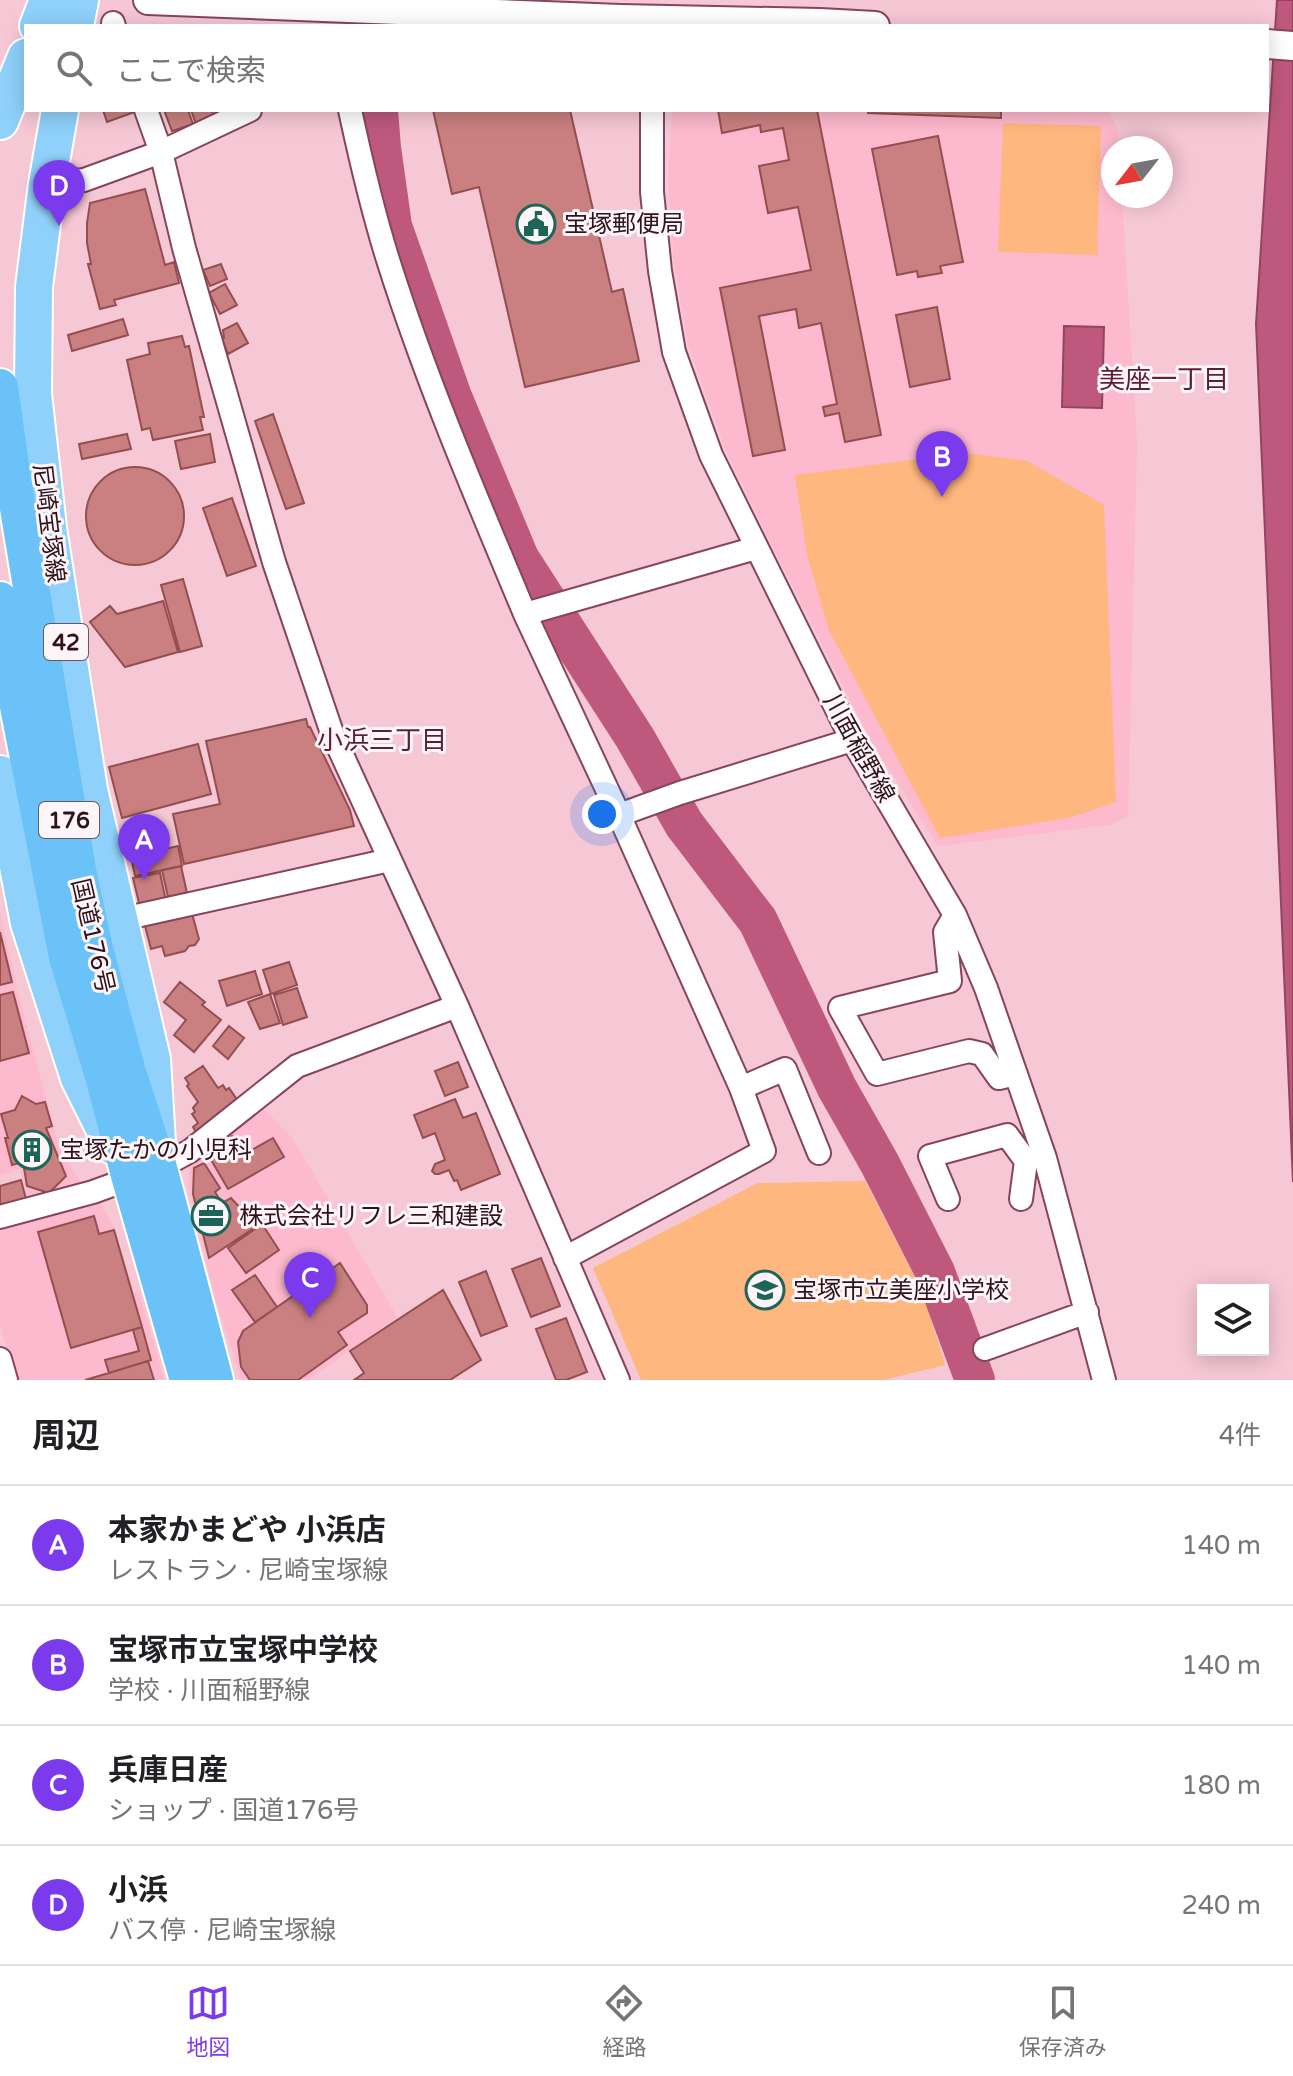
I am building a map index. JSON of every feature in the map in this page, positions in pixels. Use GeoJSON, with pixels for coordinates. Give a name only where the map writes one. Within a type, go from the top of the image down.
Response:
{"type":"FeatureCollection","features":[{"type":"Feature","properties":{"kind":"highway","name":"国道176号"},"geometry":{"type":"LineString","coordinates":[[0,387],[78,870],[119,1039],[188,1380]]}},
{"type":"Feature","properties":{"kind":"highway","name":"国道176号"},"geometry":{"type":"LineString","coordinates":[[0,600],[67,957],[103,1076],[144,1174],[215,1380]]}},
{"type":"Feature","properties":{"kind":"main road"},"geometry":{"type":"LineString","coordinates":[[39,24],[48,0]]}},
{"type":"Feature","properties":{"kind":"main road"},"geometry":{"type":"LineString","coordinates":[[75,24],[80,0]]}},
{"type":"Feature","properties":{"kind":"main road"},"geometry":{"type":"LineString","coordinates":[[0,121],[24,62]]}},
{"type":"Feature","properties":{"kind":"main road","name":"尼崎宝塚線"},"geometry":{"type":"LineString","coordinates":[[60,112],[34,287],[33,394],[48,528],[89,790],[152,1059],[144,1174]]}},
{"type":"Feature","properties":{"kind":"main road"},"geometry":{"type":"LineString","coordinates":[[2,797],[29,923],[79,1078],[144,1174]]}},
{"type":"Feature","properties":{"kind":"street"},"geometry":{"type":"LineString","coordinates":[[148,0],[344,12],[659,15],[838,24]]}},
{"type":"Feature","properties":{"kind":"street"},"geometry":{"type":"LineString","coordinates":[[1269,44],[1293,46]]}},
{"type":"Feature","properties":{"kind":"street"},"geometry":{"type":"LineString","coordinates":[[147,112],[161,152],[184,248],[274,562],[332,733],[457,1006],[618,1380]]}},
{"type":"Feature","properties":{"kind":"street"},"geometry":{"type":"LineString","coordinates":[[47,184],[84,180],[161,152],[246,112]]}},
{"type":"Feature","properties":{"kind":"street"},"geometry":{"type":"LineString","coordinates":[[350,112],[388,262],[463,466],[525,614],[741,1088],[764,1151],[565,1258]]}},
{"type":"Feature","properties":{"kind":"street","name":"川面稲野線"},"geometry":{"type":"LineString","coordinates":[[652,112],[652,192],[660,271],[674,352],[711,455],[756,548],[852,740],[955,915],[986,988],[1016,1074],[1036,1160],[1087,1312],[1104,1380]]}},
{"type":"Feature","properties":{"kind":"street"},"geometry":{"type":"LineString","coordinates":[[525,614],[756,548]]}},
{"type":"Feature","properties":{"kind":"street"},"geometry":{"type":"LineString","coordinates":[[619,815],[852,740]]}},
{"type":"Feature","properties":{"kind":"street"},"geometry":{"type":"LineString","coordinates":[[118,920],[390,860]]}},
{"type":"Feature","properties":{"kind":"street"},"geometry":{"type":"LineString","coordinates":[[955,915],[945,932],[950,981],[840,1008],[877,1074],[969,1051],[982,1054],[999,1078],[1016,1074]]}},
{"type":"Feature","properties":{"kind":"street"},"geometry":{"type":"LineString","coordinates":[[0,1217],[93,1192],[144,1174],[190,1151],[297,1066],[457,1006]]}},
{"type":"Feature","properties":{"kind":"street"},"geometry":{"type":"LineString","coordinates":[[741,1088],[785,1069],[819,1153]]}},
{"type":"Feature","properties":{"kind":"street"},"geometry":{"type":"LineString","coordinates":[[948,1199],[930,1156],[1007,1135],[1036,1160],[1021,1199]]}},
{"type":"Feature","properties":{"kind":"street"},"geometry":{"type":"LineString","coordinates":[[985,1349],[1087,1312]]}},
{"type":"Feature","properties":{"kind":"street"},"geometry":{"type":"LineString","coordinates":[[0,1359],[6,1380]]}},
{"type":"Feature","properties":{"kind":"shaded area"},"geometry":{"type":"Polygon","coordinates":[[[1277,0],[1293,0],[1293,1182],[1256,324],[1277,0]]]}},
{"type":"Feature","properties":{"kind":"shaded area"},"geometry":{"type":"Polygon","coordinates":[[[672,112],[1110,112],[1118,136],[1101,136],[1101,208],[1123,208],[1137,444],[1128,816],[1109,825],[938,846],[871,741],[725,449],[688,344],[674,262],[668,178],[672,112]]]}},
{"type":"Feature","properties":{"kind":"shaded area"},"geometry":{"type":"Polygon","coordinates":[[[1003,123],[1101,126],[1097,255],[998,252],[1003,123]]]}},
{"type":"Feature","properties":{"kind":"shaded area"},"geometry":{"type":"Polygon","coordinates":[[[1064,326],[1104,327],[1102,408],[1062,407],[1064,326]]]}},
{"type":"Feature","properties":{"kind":"shaded area"},"geometry":{"type":"Polygon","coordinates":[[[966,453],[1027,461],[1104,505],[1116,802],[1069,818],[940,838],[829,630],[807,555],[795,475],[966,453]]]}},
{"type":"Feature","properties":{"kind":"shaded area"},"geometry":{"type":"Polygon","coordinates":[[[0,912],[58,1144],[82,1185],[29,1200],[20,1169],[0,1175],[0,912]]]}},
{"type":"Feature","properties":{"kind":"shaded area"},"geometry":{"type":"Polygon","coordinates":[[[262,1107],[293,1139],[397,1317],[308,1380],[242,1380],[215,1298],[189,1188],[189,1158],[262,1107]]]}},
{"type":"Feature","properties":{"kind":"shaded area","name":"宝塚市立美座小学校"},"geometry":{"type":"Polygon","coordinates":[[[865,1181],[923,1293],[945,1365],[884,1380],[641,1380],[593,1268],[758,1183],[865,1181]]]}},
{"type":"Feature","properties":{"kind":"shaded area"},"geometry":{"type":"Polygon","coordinates":[[[100,1202],[115,1229],[134,1293],[139,1292],[164,1380],[16,1380],[0,1325],[0,1229],[100,1202]]]}},
{"type":"Feature","properties":{"kind":"building"},"geometry":{"type":"Polygon","coordinates":[[[104,112],[134,112],[107,122],[104,112]]]}},
{"type":"Feature","properties":{"kind":"building"},"geometry":{"type":"Polygon","coordinates":[[[165,112],[189,112],[193,124],[172,131],[165,112]]]}},
{"type":"Feature","properties":{"kind":"building"},"geometry":{"type":"Polygon","coordinates":[[[192,112],[213,112],[214,117],[196,124],[192,112]]]}},
{"type":"Feature","properties":{"kind":"building"},"geometry":{"type":"Polygon","coordinates":[[[433,112],[570,112],[612,292],[623,289],[639,361],[525,387],[479,187],[452,194],[433,112]]]}},
{"type":"Feature","properties":{"kind":"building"},"geometry":{"type":"Polygon","coordinates":[[[718,112],[817,112],[881,435],[845,442],[839,413],[825,416],[823,407],[837,404],[821,323],[799,328],[796,309],[759,316],[785,450],[753,456],[720,288],[811,270],[798,207],[768,213],[759,166],[789,160],[783,128],[761,132],[760,125],[722,133],[718,112]]]}},
{"type":"Feature","properties":{"kind":"building"},"geometry":{"type":"Polygon","coordinates":[[[1001,112],[1001,118],[868,113],[1001,112]]]}},
{"type":"Feature","properties":{"kind":"building"},"geometry":{"type":"Polygon","coordinates":[[[938,136],[963,262],[940,266],[942,273],[918,277],[917,271],[897,275],[872,149],[938,136]]]}},
{"type":"Feature","properties":{"kind":"building"},"geometry":{"type":"Polygon","coordinates":[[[145,189],[165,265],[174,262],[179,283],[114,300],[116,305],[100,309],[88,264],[91,264],[87,243],[90,203],[145,189]]]}},
{"type":"Feature","properties":{"kind":"building"},"geometry":{"type":"Polygon","coordinates":[[[221,264],[227,279],[210,286],[203,270],[221,264]]]}},
{"type":"Feature","properties":{"kind":"building"},"geometry":{"type":"Polygon","coordinates":[[[225,284],[237,305],[220,314],[209,293],[225,284]]]}},
{"type":"Feature","properties":{"kind":"building"},"geometry":{"type":"Polygon","coordinates":[[[937,307],[950,379],[910,387],[896,315],[937,307]]]}},
{"type":"Feature","properties":{"kind":"building"},"geometry":{"type":"Polygon","coordinates":[[[123,319],[128,335],[72,351],[68,335],[123,319]]]}},
{"type":"Feature","properties":{"kind":"building"},"geometry":{"type":"Polygon","coordinates":[[[237,323],[248,343],[228,354],[222,339],[223,330],[237,323]]]}},
{"type":"Feature","properties":{"kind":"building"},"geometry":{"type":"Polygon","coordinates":[[[182,336],[185,347],[189,346],[204,417],[200,417],[203,430],[153,440],[150,428],[142,430],[127,360],[150,354],[148,343],[182,336]]]}},
{"type":"Feature","properties":{"kind":"building"},"geometry":{"type":"Polygon","coordinates":[[[273,414],[304,503],[286,509],[255,421],[273,414]]]}},
{"type":"Feature","properties":{"kind":"building"},"geometry":{"type":"Polygon","coordinates":[[[127,434],[131,449],[82,459],[79,444],[127,434]]]}},
{"type":"Feature","properties":{"kind":"building"},"geometry":{"type":"Polygon","coordinates":[[[210,434],[215,462],[181,469],[175,441],[210,434]]]}},
{"type":"Feature","properties":{"kind":"building"},"geometry":{"type":"Polygon","coordinates":[[[135,467],[154,470],[170,481],[181,497],[184,516],[181,535],[170,551],[154,562],[135,565],[116,562],[100,551],[89,535],[86,516],[89,497],[100,481],[116,470],[135,467]]]}},
{"type":"Feature","properties":{"kind":"building"},"geometry":{"type":"Polygon","coordinates":[[[232,498],[256,566],[227,576],[203,508],[232,498]]]}},
{"type":"Feature","properties":{"kind":"building"},"geometry":{"type":"Polygon","coordinates":[[[183,579],[202,646],[180,652],[161,585],[183,579]]]}},
{"type":"Feature","properties":{"kind":"building"},"geometry":{"type":"Polygon","coordinates":[[[163,601],[178,652],[125,667],[90,622],[110,606],[117,614],[163,601]]]}},
{"type":"Feature","properties":{"kind":"building"},"geometry":{"type":"Polygon","coordinates":[[[306,719],[350,810],[354,826],[184,864],[173,814],[220,804],[206,741],[306,719]]]}},
{"type":"Feature","properties":{"kind":"building"},"geometry":{"type":"Polygon","coordinates":[[[198,744],[211,794],[122,818],[109,767],[198,744]]]}},
{"type":"Feature","properties":{"kind":"building"},"geometry":{"type":"Polygon","coordinates":[[[178,846],[182,866],[135,876],[131,857],[178,846]]]}},
{"type":"Feature","properties":{"kind":"building"},"geometry":{"type":"Polygon","coordinates":[[[181,866],[187,893],[168,897],[162,870],[181,866]]]}},
{"type":"Feature","properties":{"kind":"building"},"geometry":{"type":"Polygon","coordinates":[[[160,873],[166,901],[140,907],[133,878],[160,873]]]}},
{"type":"Feature","properties":{"kind":"building"},"geometry":{"type":"Polygon","coordinates":[[[191,910],[199,939],[195,945],[165,956],[162,946],[151,949],[144,922],[191,910]]]}},
{"type":"Feature","properties":{"kind":"building"},"geometry":{"type":"Polygon","coordinates":[[[0,932],[12,982],[0,985],[0,932]]]}},
{"type":"Feature","properties":{"kind":"building"},"geometry":{"type":"Polygon","coordinates":[[[289,962],[297,985],[271,994],[263,970],[289,962]]]}},
{"type":"Feature","properties":{"kind":"building"},"geometry":{"type":"Polygon","coordinates":[[[255,971],[262,994],[227,1006],[219,981],[255,971]]]}},
{"type":"Feature","properties":{"kind":"building"},"geometry":{"type":"Polygon","coordinates":[[[180,982],[221,1020],[194,1052],[174,1035],[186,1020],[164,1002],[180,982]]]}},
{"type":"Feature","properties":{"kind":"building"},"geometry":{"type":"Polygon","coordinates":[[[297,988],[307,1017],[283,1025],[274,995],[297,988]]]}},
{"type":"Feature","properties":{"kind":"building"},"geometry":{"type":"Polygon","coordinates":[[[13,992],[29,1053],[0,1061],[0,995],[13,992]]]}},
{"type":"Feature","properties":{"kind":"building"},"geometry":{"type":"Polygon","coordinates":[[[270,994],[280,1023],[260,1029],[248,1002],[270,994]]]}},
{"type":"Feature","properties":{"kind":"building"},"geometry":{"type":"Polygon","coordinates":[[[229,1026],[244,1038],[228,1059],[213,1046],[229,1026]]]}},
{"type":"Feature","properties":{"kind":"building"},"geometry":{"type":"Polygon","coordinates":[[[458,1062],[468,1087],[445,1096],[435,1071],[458,1062]]]}},
{"type":"Feature","properties":{"kind":"building"},"geometry":{"type":"Polygon","coordinates":[[[203,1066],[218,1088],[223,1085],[226,1090],[229,1088],[240,1104],[196,1132],[193,1127],[198,1123],[192,1114],[198,1102],[185,1078],[203,1066]]]}},
{"type":"Feature","properties":{"kind":"building","name":"宝塚たかの小児科"},"geometry":{"type":"Polygon","coordinates":[[[22,1096],[36,1104],[45,1102],[52,1126],[46,1128],[66,1176],[49,1193],[27,1186],[23,1162],[12,1165],[1,1114],[15,1110],[22,1096]]]}},
{"type":"Feature","properties":{"kind":"building"},"geometry":{"type":"Polygon","coordinates":[[[455,1099],[463,1118],[476,1113],[500,1174],[461,1190],[449,1170],[439,1174],[432,1171],[435,1164],[445,1160],[435,1133],[423,1138],[414,1115],[455,1099]]]}},
{"type":"Feature","properties":{"kind":"building"},"geometry":{"type":"Polygon","coordinates":[[[232,1136],[243,1155],[273,1138],[284,1157],[228,1189],[206,1151],[232,1136]]]}},
{"type":"Feature","properties":{"kind":"building"},"geometry":{"type":"Polygon","coordinates":[[[204,1163],[220,1188],[215,1192],[222,1203],[231,1198],[257,1226],[209,1258],[193,1194],[194,1168],[204,1163]]]}},
{"type":"Feature","properties":{"kind":"building"},"geometry":{"type":"Polygon","coordinates":[[[21,1180],[26,1199],[0,1206],[0,1186],[21,1180]]]}},
{"type":"Feature","properties":{"kind":"building"},"geometry":{"type":"Polygon","coordinates":[[[94,1216],[99,1234],[114,1230],[142,1327],[71,1348],[38,1232],[94,1216]]]}},
{"type":"Feature","properties":{"kind":"building"},"geometry":{"type":"Polygon","coordinates":[[[262,1224],[279,1250],[246,1273],[228,1248],[262,1224]]]}},
{"type":"Feature","properties":{"kind":"building"},"geometry":{"type":"Polygon","coordinates":[[[541,1258],[560,1306],[531,1317],[512,1269],[541,1258]]]}},
{"type":"Feature","properties":{"kind":"building"},"geometry":{"type":"Polygon","coordinates":[[[340,1263],[367,1305],[367,1313],[338,1332],[347,1345],[298,1380],[250,1380],[241,1367],[238,1342],[243,1331],[340,1263]]]}},
{"type":"Feature","properties":{"kind":"building"},"geometry":{"type":"Polygon","coordinates":[[[486,1271],[507,1326],[481,1336],[459,1282],[486,1271]]]}},
{"type":"Feature","properties":{"kind":"building"},"geometry":{"type":"Polygon","coordinates":[[[255,1275],[277,1307],[255,1322],[232,1290],[255,1275]]]}},
{"type":"Feature","properties":{"kind":"building"},"geometry":{"type":"Polygon","coordinates":[[[443,1290],[481,1360],[450,1380],[354,1380],[364,1373],[350,1351],[443,1290]]]}},
{"type":"Feature","properties":{"kind":"building"},"geometry":{"type":"Polygon","coordinates":[[[566,1318],[587,1372],[566,1380],[556,1380],[536,1329],[566,1318]]]}},
{"type":"Feature","properties":{"kind":"building"},"geometry":{"type":"Polygon","coordinates":[[[142,1327],[151,1360],[109,1373],[105,1360],[139,1351],[133,1330],[142,1327]]]}},
{"type":"Feature","properties":{"kind":"building"},"geometry":{"type":"Polygon","coordinates":[[[148,1361],[154,1380],[85,1380],[109,1373],[148,1361]]]}},
{"type":"Feature","properties":{"kind":"waterway"},"geometry":{"type":"LineString","coordinates":[[378,112],[392,226],[452,397],[519,558],[635,738],[684,824],[758,921],[837,1088],[935,1272],[975,1380]]}},
{"type":"Feature","properties":{"kind":"place","name":"宝塚郵便局"},"geometry":{"type":"Point","coordinates":[536,224]}},
{"type":"Feature","properties":{"kind":"place","name":"小浜"},"geometry":{"type":"Point","coordinates":[59,226]}},
{"type":"Feature","properties":{"kind":"place","name":"宝塚市立宝塚中学校"},"geometry":{"type":"Point","coordinates":[942,497]}},
{"type":"Feature","properties":{"kind":"place","name":"本家かまどや 小浜店"},"geometry":{"type":"Point","coordinates":[144,880]}},
{"type":"Feature","properties":{"kind":"place","name":"宝塚たかの小児科"},"geometry":{"type":"Point","coordinates":[32,1150]}},
{"type":"Feature","properties":{"kind":"place","name":"株式会社リフレ三和建設"},"geometry":{"type":"Point","coordinates":[211,1216]}},
{"type":"Feature","properties":{"kind":"place","name":"宝塚市立美座小学校"},"geometry":{"type":"Point","coordinates":[765,1290]}},
{"type":"Feature","properties":{"kind":"place","name":"兵庫日産"},"geometry":{"type":"Point","coordinates":[310,1318]}},
{"type":"Feature","properties":{"kind":"district","name":"美座一丁目"},"geometry":{"type":"Point","coordinates":[1164,379]}},
{"type":"Feature","properties":{"kind":"district","name":"小浜三丁目"},"geometry":{"type":"Point","coordinates":[382,740]}}]}
